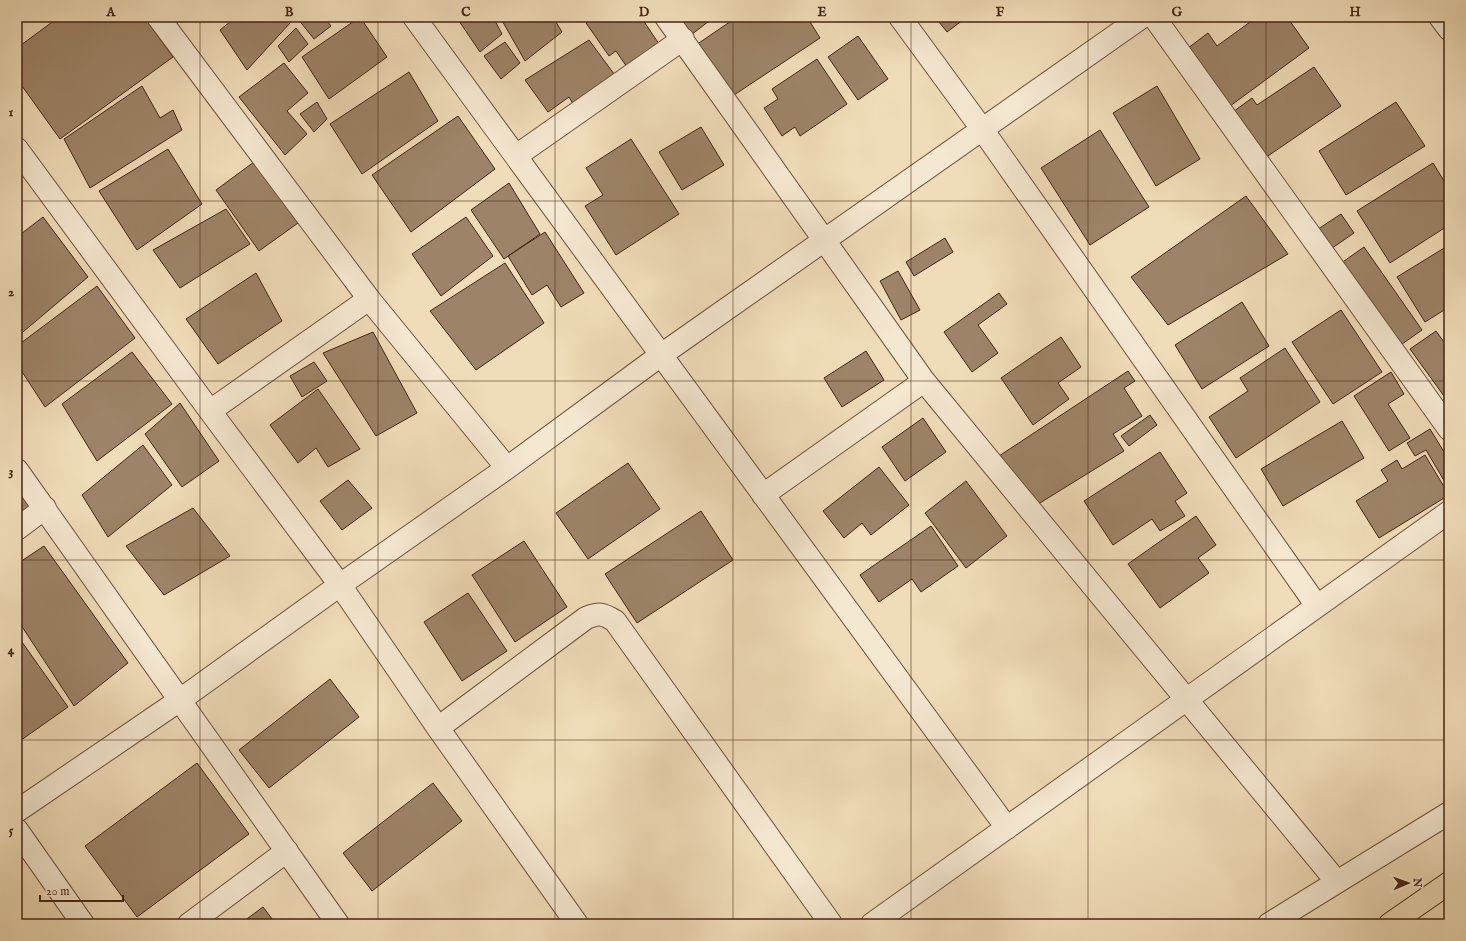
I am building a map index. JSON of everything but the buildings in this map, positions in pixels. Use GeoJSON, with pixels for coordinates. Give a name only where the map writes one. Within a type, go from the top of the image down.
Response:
{"type":"FeatureCollection","features":[{"type":"Feature","properties":{"kind":"main road"},"geometry":{"type":"LineString","coordinates":[[1390,924],[1449,883]]}},
{"type":"Feature","properties":{"kind":"street"},"geometry":{"type":"LineString","coordinates":[[158,17],[369,299],[507,468]]}},
{"type":"Feature","properties":{"kind":"street"},"geometry":{"type":"LineString","coordinates":[[414,17],[1007,828]]}},
{"type":"Feature","properties":{"kind":"street"},"geometry":{"type":"LineString","coordinates":[[666,17],[924,381],[1337,882]]}},
{"type":"Feature","properties":{"kind":"street"},"geometry":{"type":"LineString","coordinates":[[900,17],[982,129],[1317,606]]}},
{"type":"Feature","properties":{"kind":"street"},"geometry":{"type":"LineString","coordinates":[[17,811],[180,700],[340,585],[507,468],[661,354],[1142,17]]}},
{"type":"Feature","properties":{"kind":"street"},"geometry":{"type":"LineString","coordinates":[[1154,17],[1449,429]]}},
{"type":"Feature","properties":{"kind":"street"},"geometry":{"type":"LineString","coordinates":[[1440,17],[1449,29]]}},
{"type":"Feature","properties":{"kind":"street"},"geometry":{"type":"LineString","coordinates":[[516,156],[683,39]]}},
{"type":"Feature","properties":{"kind":"street"},"geometry":{"type":"LineString","coordinates":[[17,149],[340,585],[438,728],[577,924]]}},
{"type":"Feature","properties":{"kind":"street"},"geometry":{"type":"LineString","coordinates":[[210,411],[369,299]]}},
{"type":"Feature","properties":{"kind":"street"},"geometry":{"type":"LineString","coordinates":[[763,495],[924,381]]}},
{"type":"Feature","properties":{"kind":"street"},"geometry":{"type":"LineString","coordinates":[[17,470],[338,924]]}},
{"type":"Feature","properties":{"kind":"street"},"geometry":{"type":"LineString","coordinates":[[17,529],[45,508]]}},
{"type":"Feature","properties":{"kind":"street"},"geometry":{"type":"LineString","coordinates":[[872,924],[1449,512]]}},
{"type":"Feature","properties":{"kind":"street"},"geometry":{"type":"LineString","coordinates":[[438,728],[586,618],[596,614],[604,614],[615,620],[831,924]]}},
{"type":"Feature","properties":{"kind":"street"},"geometry":{"type":"LineString","coordinates":[[1269,924],[1449,813]]}},
{"type":"Feature","properties":{"kind":"street"},"geometry":{"type":"LineString","coordinates":[[17,830],[83,924]]}},
{"type":"Feature","properties":{"kind":"street"},"geometry":{"type":"LineString","coordinates":[[189,924],[287,851]]}}]}
